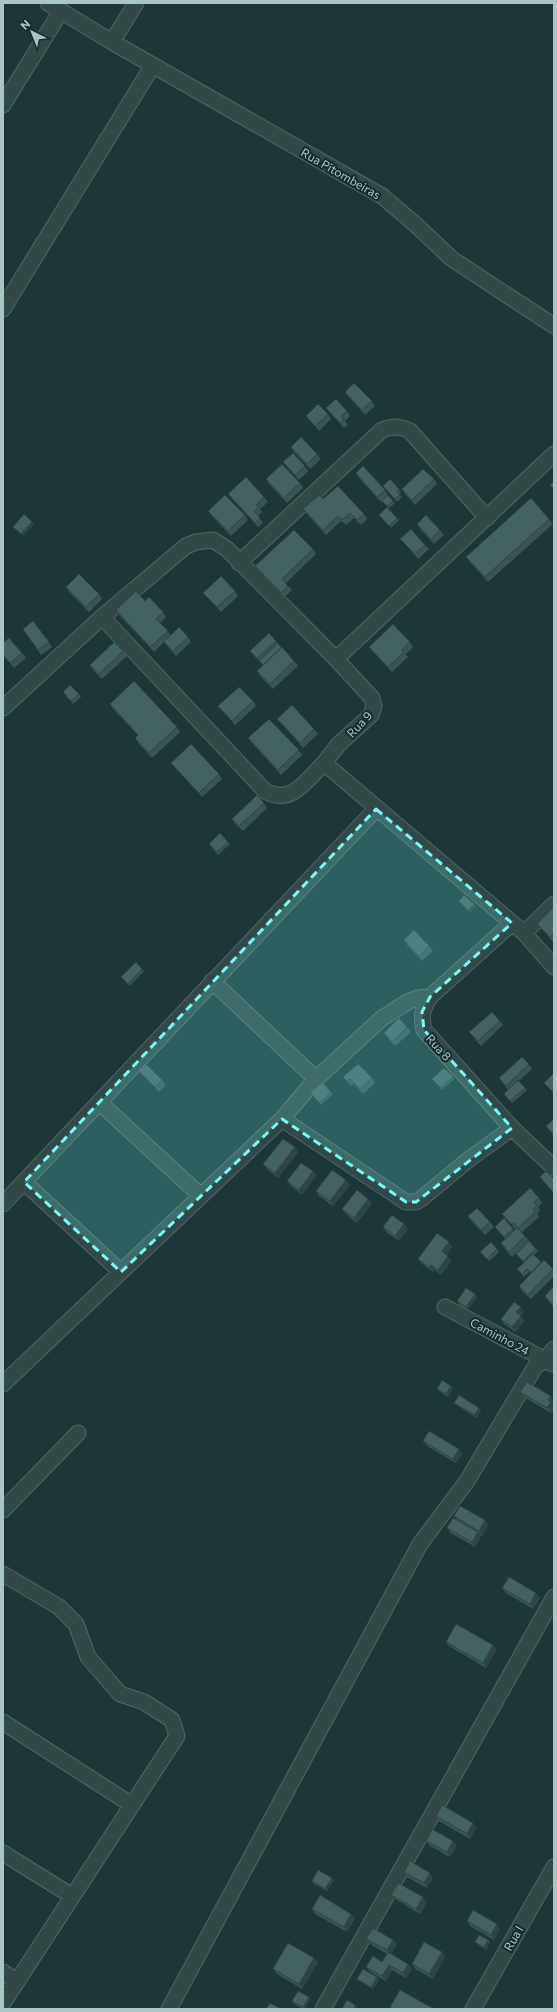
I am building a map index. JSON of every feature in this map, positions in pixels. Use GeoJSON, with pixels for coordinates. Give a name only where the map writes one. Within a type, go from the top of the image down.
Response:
{"type":"FeatureCollection","features":[{"type":"Feature","properties":{"kind":"street"},"geometry":{"type":"LineString","coordinates":[[112,42],[136,3]]}},
{"type":"Feature","properties":{"kind":"street"},"geometry":{"type":"LineString","coordinates":[[3,105],[55,7]]}},
{"type":"Feature","properties":{"kind":"street","name":"Rua Pitombeiras"},"geometry":{"type":"LineString","coordinates":[[55,7],[112,42],[382,196],[452,259],[554,326]]}},
{"type":"Feature","properties":{"kind":"street"},"geometry":{"type":"LineString","coordinates":[[3,309],[153,65]]}},
{"type":"Feature","properties":{"kind":"street"},"geometry":{"type":"LineString","coordinates":[[239,563],[382,430],[394,426],[402,427],[410,431],[487,518]]}},
{"type":"Feature","properties":{"kind":"street"},"geometry":{"type":"LineString","coordinates":[[336,659],[554,454]]}},
{"type":"Feature","properties":{"kind":"street","name":"Rua 9"},"geometry":{"type":"LineString","coordinates":[[204,540],[213,540],[227,549],[239,563],[336,659],[372,698],[374,706],[371,715],[338,745],[324,763],[290,795],[276,796],[265,791],[102,617],[186,546],[204,540]]}},
{"type":"Feature","properties":{"kind":"street"},"geometry":{"type":"LineString","coordinates":[[3,708],[102,617]]}},
{"type":"Feature","properties":{"kind":"street"},"geometry":{"type":"LineString","coordinates":[[324,763],[376,809],[524,933],[554,967]]}},
{"type":"Feature","properties":{"kind":"street"},"geometry":{"type":"LineString","coordinates":[[3,1204],[212,981],[309,882],[376,809]]}},
{"type":"Feature","properties":{"kind":"street"},"geometry":{"type":"LineString","coordinates":[[524,933],[554,904]]}},
{"type":"Feature","properties":{"kind":"street","name":"Rua 8"},"geometry":{"type":"LineString","coordinates":[[512,923],[430,997],[422,1012],[424,1030],[512,1128],[554,1168]]}},
{"type":"Feature","properties":{"kind":"street"},"geometry":{"type":"LineString","coordinates":[[212,981],[316,1079]]}},
{"type":"Feature","properties":{"kind":"street"},"geometry":{"type":"LineString","coordinates":[[3,1384],[282,1119],[316,1079],[381,1018],[418,998],[430,997]]}},
{"type":"Feature","properties":{"kind":"street"},"geometry":{"type":"LineString","coordinates":[[401,1006],[424,1030]]}},
{"type":"Feature","properties":{"kind":"street"},"geometry":{"type":"LineString","coordinates":[[99,1102],[201,1196]]}},
{"type":"Feature","properties":{"kind":"street"},"geometry":{"type":"LineString","coordinates":[[282,1119],[411,1203],[421,1199],[468,1160],[512,1128]]}},
{"type":"Feature","properties":{"kind":"street"},"geometry":{"type":"LineString","coordinates":[[24,1182],[121,1272]]}},
{"type":"Feature","properties":{"kind":"street","name":"Caminho 24"},"geometry":{"type":"LineString","coordinates":[[445,1308],[551,1358]]}},
{"type":"Feature","properties":{"kind":"street"},"geometry":{"type":"LineString","coordinates":[[169,2009],[420,1544],[467,1482],[535,1367],[551,1358]]}},
{"type":"Feature","properties":{"kind":"street"},"geometry":{"type":"LineString","coordinates":[[3,1510],[78,1433]]}},
{"type":"Feature","properties":{"kind":"street"},"geometry":{"type":"LineString","coordinates":[[3,1574],[58,1607],[76,1624],[88,1657],[120,1694],[144,1702],[172,1720],[177,1736],[3,2002]]}},
{"type":"Feature","properties":{"kind":"street"},"geometry":{"type":"LineString","coordinates":[[323,2009],[554,1597]]}},
{"type":"Feature","properties":{"kind":"street"},"geometry":{"type":"LineString","coordinates":[[3,1722],[132,1805]]}},
{"type":"Feature","properties":{"kind":"street"},"geometry":{"type":"LineString","coordinates":[[3,1853],[72,1896]]}},
{"type":"Feature","properties":{"kind":"street","name":"Rua I"},"geometry":{"type":"LineString","coordinates":[[473,2009],[554,1867]]}},
{"type":"Feature","properties":{"kind":"street"},"geometry":{"type":"LineString","coordinates":[[3,1972],[17,1982]]}},
{"type":"Feature","properties":{"kind":"highlighted area"},"geometry":{"type":"Polygon","coordinates":[[[376,809],[512,923],[430,997],[422,1012],[424,1030],[512,1128],[416,1202],[406,1202],[282,1119],[121,1272],[24,1182],[376,809]]]}},
{"type":"Feature","properties":{"kind":"building"},"geometry":{"type":"Polygon","coordinates":[[[354,383],[372,401],[362,410],[345,392],[354,383]]]}},
{"type":"Feature","properties":{"kind":"building"},"geometry":{"type":"Polygon","coordinates":[[[336,399],[347,411],[341,416],[344,420],[340,423],[326,408],[336,399]]]}},
{"type":"Feature","properties":{"kind":"building"},"geometry":{"type":"Polygon","coordinates":[[[318,404],[328,414],[315,426],[306,416],[318,404]]]}},
{"type":"Feature","properties":{"kind":"building"},"geometry":{"type":"Polygon","coordinates":[[[301,437],[317,454],[307,464],[291,447],[301,437]]]}},
{"type":"Feature","properties":{"kind":"building"},"geometry":{"type":"Polygon","coordinates":[[[293,453],[305,466],[295,475],[283,462],[293,453]]]}},
{"type":"Feature","properties":{"kind":"building"},"geometry":{"type":"Polygon","coordinates":[[[282,464],[300,483],[284,498],[266,479],[282,464]]]}},
{"type":"Feature","properties":{"kind":"building"},"geometry":{"type":"Polygon","coordinates":[[[363,466],[385,490],[377,497],[356,473],[363,466]]]}},
{"type":"Feature","properties":{"kind":"building"},"geometry":{"type":"Polygon","coordinates":[[[423,469],[434,479],[412,500],[402,489],[423,469]]]}},
{"type":"Feature","properties":{"kind":"building"},"geometry":{"type":"Polygon","coordinates":[[[246,477],[264,497],[256,505],[259,507],[254,511],[260,518],[255,523],[228,494],[246,477]]]}},
{"type":"Feature","properties":{"kind":"building"},"geometry":{"type":"Polygon","coordinates":[[[390,479],[399,489],[397,491],[400,495],[395,499],[383,486],[390,479]]]}},
{"type":"Feature","properties":{"kind":"building"},"geometry":{"type":"Polygon","coordinates":[[[554,482],[554,489],[550,485],[554,482]]]}},
{"type":"Feature","properties":{"kind":"building"},"geometry":{"type":"Polygon","coordinates":[[[338,486],[364,514],[357,520],[350,513],[342,520],[338,516],[323,530],[303,509],[319,495],[323,499],[338,486]]]}},
{"type":"Feature","properties":{"kind":"building"},"geometry":{"type":"Polygon","coordinates":[[[225,495],[245,515],[228,531],[208,511],[225,495]]]}},
{"type":"Feature","properties":{"kind":"building"},"geometry":{"type":"Polygon","coordinates":[[[388,495],[393,501],[387,506],[382,501],[388,495]]]}},
{"type":"Feature","properties":{"kind":"building"},"geometry":{"type":"Polygon","coordinates":[[[531,498],[549,519],[485,577],[466,557],[531,498]]]}},
{"type":"Feature","properties":{"kind":"building"},"geometry":{"type":"Polygon","coordinates":[[[387,507],[397,518],[389,526],[379,515],[387,507]]]}},
{"type":"Feature","properties":{"kind":"building"},"geometry":{"type":"Polygon","coordinates":[[[24,514],[32,522],[21,534],[13,527],[24,514]]]}},
{"type":"Feature","properties":{"kind":"building"},"geometry":{"type":"Polygon","coordinates":[[[426,515],[440,530],[431,539],[417,524],[426,515]]]}},
{"type":"Feature","properties":{"kind":"building"},"geometry":{"type":"Polygon","coordinates":[[[411,529],[425,545],[415,554],[400,539],[411,529]]]}},
{"type":"Feature","properties":{"kind":"building"},"geometry":{"type":"Polygon","coordinates":[[[294,530],[313,549],[282,579],[288,586],[281,593],[255,566],[294,530]]]}},
{"type":"Feature","properties":{"kind":"building"},"geometry":{"type":"Polygon","coordinates":[[[79,574],[99,594],[86,607],[66,587],[79,574]]]}},
{"type":"Feature","properties":{"kind":"building"},"geometry":{"type":"Polygon","coordinates":[[[221,576],[235,591],[217,607],[203,593],[221,576]]]}},
{"type":"Feature","properties":{"kind":"building"},"geometry":{"type":"Polygon","coordinates":[[[136,591],[145,601],[149,597],[163,612],[156,619],[168,631],[150,647],[116,610],[136,591]]]}},
{"type":"Feature","properties":{"kind":"building"},"geometry":{"type":"Polygon","coordinates":[[[33,621],[49,642],[38,650],[23,629],[33,621]]]}},
{"type":"Feature","properties":{"kind":"building"},"geometry":{"type":"Polygon","coordinates":[[[393,624],[410,642],[402,650],[404,652],[388,667],[369,647],[393,624]]]}},
{"type":"Feature","properties":{"kind":"building"},"geometry":{"type":"Polygon","coordinates":[[[179,627],[188,637],[173,651],[164,642],[179,627]]]}},
{"type":"Feature","properties":{"kind":"building"},"geometry":{"type":"Polygon","coordinates":[[[269,633],[276,641],[257,658],[250,651],[269,633]]]}},
{"type":"Feature","properties":{"kind":"building"},"geometry":{"type":"Polygon","coordinates":[[[9,638],[22,653],[10,663],[3,655],[3,643],[9,638]]]}},
{"type":"Feature","properties":{"kind":"building"},"geometry":{"type":"Polygon","coordinates":[[[114,642],[123,651],[99,674],[90,665],[114,642]]]}},
{"type":"Feature","properties":{"kind":"building"},"geometry":{"type":"Polygon","coordinates":[[[278,643],[281,648],[263,665],[259,661],[278,643]]]}},
{"type":"Feature","properties":{"kind":"building"},"geometry":{"type":"Polygon","coordinates":[[[282,647],[294,661],[270,684],[257,671],[282,647]]]}},
{"type":"Feature","properties":{"kind":"building"},"geometry":{"type":"Polygon","coordinates":[[[134,681],[177,727],[149,753],[135,738],[138,735],[110,704],[134,681]]]}},
{"type":"Feature","properties":{"kind":"building"},"geometry":{"type":"Polygon","coordinates":[[[70,685],[79,694],[71,701],[63,692],[70,685]]]}},
{"type":"Feature","properties":{"kind":"building"},"geometry":{"type":"Polygon","coordinates":[[[239,687],[253,701],[232,721],[218,706],[239,687]]]}},
{"type":"Feature","properties":{"kind":"building"},"geometry":{"type":"Polygon","coordinates":[[[292,705],[314,729],[300,743],[277,719],[292,705]]]}},
{"type":"Feature","properties":{"kind":"building"},"geometry":{"type":"Polygon","coordinates":[[[269,719],[299,750],[278,770],[248,738],[269,719]]]}},
{"type":"Feature","properties":{"kind":"building"},"geometry":{"type":"Polygon","coordinates":[[[191,744],[219,774],[199,793],[171,763],[191,744]]]}},
{"type":"Feature","properties":{"kind":"building"},"geometry":{"type":"Polygon","coordinates":[[[257,795],[264,803],[239,826],[232,819],[257,795]]]}},
{"type":"Feature","properties":{"kind":"building"},"geometry":{"type":"Polygon","coordinates":[[[220,833],[228,842],[217,852],[209,844],[220,833]]]}},
{"type":"Feature","properties":{"kind":"building"},"geometry":{"type":"Polygon","coordinates":[[[464,895],[474,904],[468,910],[459,901],[464,895]]]}},
{"type":"Feature","properties":{"kind":"building"},"geometry":{"type":"Polygon","coordinates":[[[554,907],[554,933],[550,937],[537,924],[554,907]]]}},
{"type":"Feature","properties":{"kind":"building"},"geometry":{"type":"Polygon","coordinates":[[[414,930],[429,946],[419,956],[404,940],[414,930]]]}},
{"type":"Feature","properties":{"kind":"building"},"geometry":{"type":"Polygon","coordinates":[[[136,962],[142,969],[128,984],[121,977],[136,962]]]}},
{"type":"Feature","properties":{"kind":"building"},"geometry":{"type":"Polygon","coordinates":[[[492,1012],[500,1021],[478,1041],[469,1032],[492,1012]]]}},
{"type":"Feature","properties":{"kind":"building"},"geometry":{"type":"Polygon","coordinates":[[[399,1018],[407,1027],[392,1042],[384,1033],[399,1018]]]}},
{"type":"Feature","properties":{"kind":"building"},"geometry":{"type":"Polygon","coordinates":[[[522,1057],[529,1064],[506,1086],[499,1078],[522,1057]]]}},
{"type":"Feature","properties":{"kind":"building"},"geometry":{"type":"Polygon","coordinates":[[[145,1063],[162,1080],[155,1087],[138,1070],[145,1063]]]}},
{"type":"Feature","properties":{"kind":"building"},"geometry":{"type":"Polygon","coordinates":[[[358,1064],[372,1078],[360,1089],[350,1079],[347,1081],[343,1077],[358,1064]]]}},
{"type":"Feature","properties":{"kind":"building"},"geometry":{"type":"Polygon","coordinates":[[[444,1068],[453,1076],[441,1088],[432,1079],[444,1068]]]}},
{"type":"Feature","properties":{"kind":"building"},"geometry":{"type":"Polygon","coordinates":[[[554,1073],[554,1089],[552,1091],[544,1083],[554,1073]]]}},
{"type":"Feature","properties":{"kind":"building"},"geometry":{"type":"Polygon","coordinates":[[[518,1080],[525,1088],[510,1101],[504,1094],[518,1080]]]}},
{"type":"Feature","properties":{"kind":"building"},"geometry":{"type":"Polygon","coordinates":[[[322,1082],[331,1092],[320,1103],[310,1093],[322,1082]]]}},
{"type":"Feature","properties":{"kind":"building"},"geometry":{"type":"Polygon","coordinates":[[[554,1119],[554,1135],[546,1126],[554,1119]]]}},
{"type":"Feature","properties":{"kind":"building"},"geometry":{"type":"Polygon","coordinates":[[[283,1139],[295,1147],[275,1173],[263,1164],[283,1139]]]}},
{"type":"Feature","properties":{"kind":"building"},"geometry":{"type":"Polygon","coordinates":[[[301,1163],[313,1171],[299,1190],[287,1181],[301,1163]]]}},
{"type":"Feature","properties":{"kind":"building"},"geometry":{"type":"Polygon","coordinates":[[[332,1170],[346,1180],[330,1201],[316,1191],[332,1170]]]}},
{"type":"Feature","properties":{"kind":"building"},"geometry":{"type":"Polygon","coordinates":[[[546,1171],[554,1179],[553,1192],[540,1177],[546,1171]]]}},
{"type":"Feature","properties":{"kind":"building"},"geometry":{"type":"Polygon","coordinates":[[[530,1188],[539,1198],[534,1202],[537,1206],[533,1209],[535,1212],[518,1228],[514,1223],[512,1225],[502,1214],[530,1188]]]}},
{"type":"Feature","properties":{"kind":"building"},"geometry":{"type":"Polygon","coordinates":[[[357,1190],[368,1199],[354,1218],[342,1209],[357,1190]]]}},
{"type":"Feature","properties":{"kind":"building"},"geometry":{"type":"Polygon","coordinates":[[[477,1208],[490,1222],[481,1230],[468,1216],[477,1208]]]}},
{"type":"Feature","properties":{"kind":"building"},"geometry":{"type":"Polygon","coordinates":[[[392,1215],[404,1224],[395,1236],[383,1227],[392,1215]]]}},
{"type":"Feature","properties":{"kind":"building"},"geometry":{"type":"Polygon","coordinates":[[[504,1218],[513,1229],[504,1237],[495,1227],[504,1218]]]}},
{"type":"Feature","properties":{"kind":"building"},"geometry":{"type":"Polygon","coordinates":[[[517,1228],[525,1236],[509,1252],[501,1243],[517,1228]]]}},
{"type":"Feature","properties":{"kind":"building"},"geometry":{"type":"Polygon","coordinates":[[[437,1233],[449,1242],[442,1251],[448,1256],[438,1270],[431,1265],[429,1267],[418,1259],[437,1233]]]}},
{"type":"Feature","properties":{"kind":"building"},"geometry":{"type":"Polygon","coordinates":[[[529,1241],[536,1249],[523,1261],[516,1254],[529,1241]]]}},
{"type":"Feature","properties":{"kind":"building"},"geometry":{"type":"Polygon","coordinates":[[[491,1242],[497,1249],[487,1259],[480,1252],[491,1242]]]}},
{"type":"Feature","properties":{"kind":"building"},"geometry":{"type":"Polygon","coordinates":[[[533,1254],[541,1262],[531,1272],[527,1269],[522,1274],[517,1269],[533,1254]]]}},
{"type":"Feature","properties":{"kind":"building"},"geometry":{"type":"Polygon","coordinates":[[[544,1260],[553,1269],[528,1295],[519,1286],[544,1260]]]}},
{"type":"Feature","properties":{"kind":"building"},"geometry":{"type":"Polygon","coordinates":[[[554,1286],[554,1305],[545,1296],[554,1286]]]}},
{"type":"Feature","properties":{"kind":"building"},"geometry":{"type":"Polygon","coordinates":[[[466,1288],[475,1294],[466,1307],[457,1301],[466,1288]]]}},
{"type":"Feature","properties":{"kind":"building"},"geometry":{"type":"Polygon","coordinates":[[[514,1302],[521,1307],[516,1312],[521,1316],[512,1327],[501,1319],[514,1302]]]}},
{"type":"Feature","properties":{"kind":"building"},"geometry":{"type":"Polygon","coordinates":[[[442,1380],[451,1386],[446,1394],[437,1389],[442,1380]]]}},
{"type":"Feature","properties":{"kind":"building"},"geometry":{"type":"Polygon","coordinates":[[[527,1382],[551,1396],[548,1400],[551,1402],[547,1408],[520,1392],[527,1382]]]}},
{"type":"Feature","properties":{"kind":"building"},"geometry":{"type":"Polygon","coordinates":[[[459,1395],[479,1408],[475,1415],[454,1403],[459,1395]]]}},
{"type":"Feature","properties":{"kind":"building"},"geometry":{"type":"Polygon","coordinates":[[[429,1431],[459,1449],[453,1459],[423,1441],[429,1431]]]}},
{"type":"Feature","properties":{"kind":"building"},"geometry":{"type":"Polygon","coordinates":[[[460,1506],[485,1520],[479,1531],[454,1516],[460,1506]]]}},
{"type":"Feature","properties":{"kind":"building"},"geometry":{"type":"Polygon","coordinates":[[[453,1518],[478,1532],[472,1542],[447,1528],[453,1518]]]}},
{"type":"Feature","properties":{"kind":"building"},"geometry":{"type":"Polygon","coordinates":[[[509,1577],[536,1593],[530,1604],[502,1588],[509,1577]]]}},
{"type":"Feature","properties":{"kind":"building"},"geometry":{"type":"Polygon","coordinates":[[[456,1624],[493,1645],[483,1663],[446,1642],[456,1624]]]}},
{"type":"Feature","properties":{"kind":"building"},"geometry":{"type":"Polygon","coordinates":[[[442,1805],[473,1823],[467,1834],[436,1816],[442,1805]]]}},
{"type":"Feature","properties":{"kind":"building"},"geometry":{"type":"Polygon","coordinates":[[[432,1829],[453,1841],[447,1852],[426,1841],[432,1829]]]}},
{"type":"Feature","properties":{"kind":"building"},"geometry":{"type":"Polygon","coordinates":[[[410,1861],[430,1873],[424,1883],[404,1872],[410,1861]]]}},
{"type":"Feature","properties":{"kind":"building"},"geometry":{"type":"Polygon","coordinates":[[[318,1870],[332,1878],[325,1889],[312,1881],[318,1870]]]}},
{"type":"Feature","properties":{"kind":"building"},"geometry":{"type":"Polygon","coordinates":[[[398,1883],[423,1897],[416,1909],[391,1895],[398,1883]]]}},
{"type":"Feature","properties":{"kind":"building"},"geometry":{"type":"Polygon","coordinates":[[[320,1895],[351,1914],[344,1927],[312,1909],[320,1895]]]}},
{"type":"Feature","properties":{"kind":"building"},"geometry":{"type":"Polygon","coordinates":[[[473,1910],[497,1924],[491,1935],[467,1921],[473,1910]]]}},
{"type":"Feature","properties":{"kind":"building"},"geometry":{"type":"Polygon","coordinates":[[[373,1928],[393,1940],[387,1950],[366,1939],[373,1928]]]}},
{"type":"Feature","properties":{"kind":"building"},"geometry":{"type":"Polygon","coordinates":[[[479,1935],[488,1940],[484,1947],[475,1942],[479,1935]]]}},
{"type":"Feature","properties":{"kind":"building"},"geometry":{"type":"Polygon","coordinates":[[[424,1942],[442,1952],[429,1974],[412,1964],[424,1942]]]}},
{"type":"Feature","properties":{"kind":"building"},"geometry":{"type":"Polygon","coordinates":[[[288,1943],[314,1958],[299,1984],[273,1969],[288,1943]]]}},
{"type":"Feature","properties":{"kind":"building"},"geometry":{"type":"Polygon","coordinates":[[[388,1952],[408,1964],[403,1973],[389,1965],[382,1976],[366,1967],[373,1956],[382,1962],[388,1952]]]}},
{"type":"Feature","properties":{"kind":"building"},"geometry":{"type":"Polygon","coordinates":[[[363,1969],[377,1977],[371,1987],[357,1979],[363,1969]]]}},
{"type":"Feature","properties":{"kind":"building"},"geometry":{"type":"Polygon","coordinates":[[[400,1990],[434,2009],[393,2009],[390,2007],[400,1990]]]}},
{"type":"Feature","properties":{"kind":"building"},"geometry":{"type":"Polygon","coordinates":[[[298,1991],[309,1997],[303,2007],[292,2001],[298,1991]]]}},
{"type":"Feature","properties":{"kind":"building"},"geometry":{"type":"Polygon","coordinates":[[[347,2000],[355,2005],[353,2009],[342,2009],[347,2000]]]}},
{"type":"Feature","properties":{"kind":"building"},"geometry":{"type":"Polygon","coordinates":[[[270,2003],[281,2009],[266,2009],[270,2003]]]}}]}
